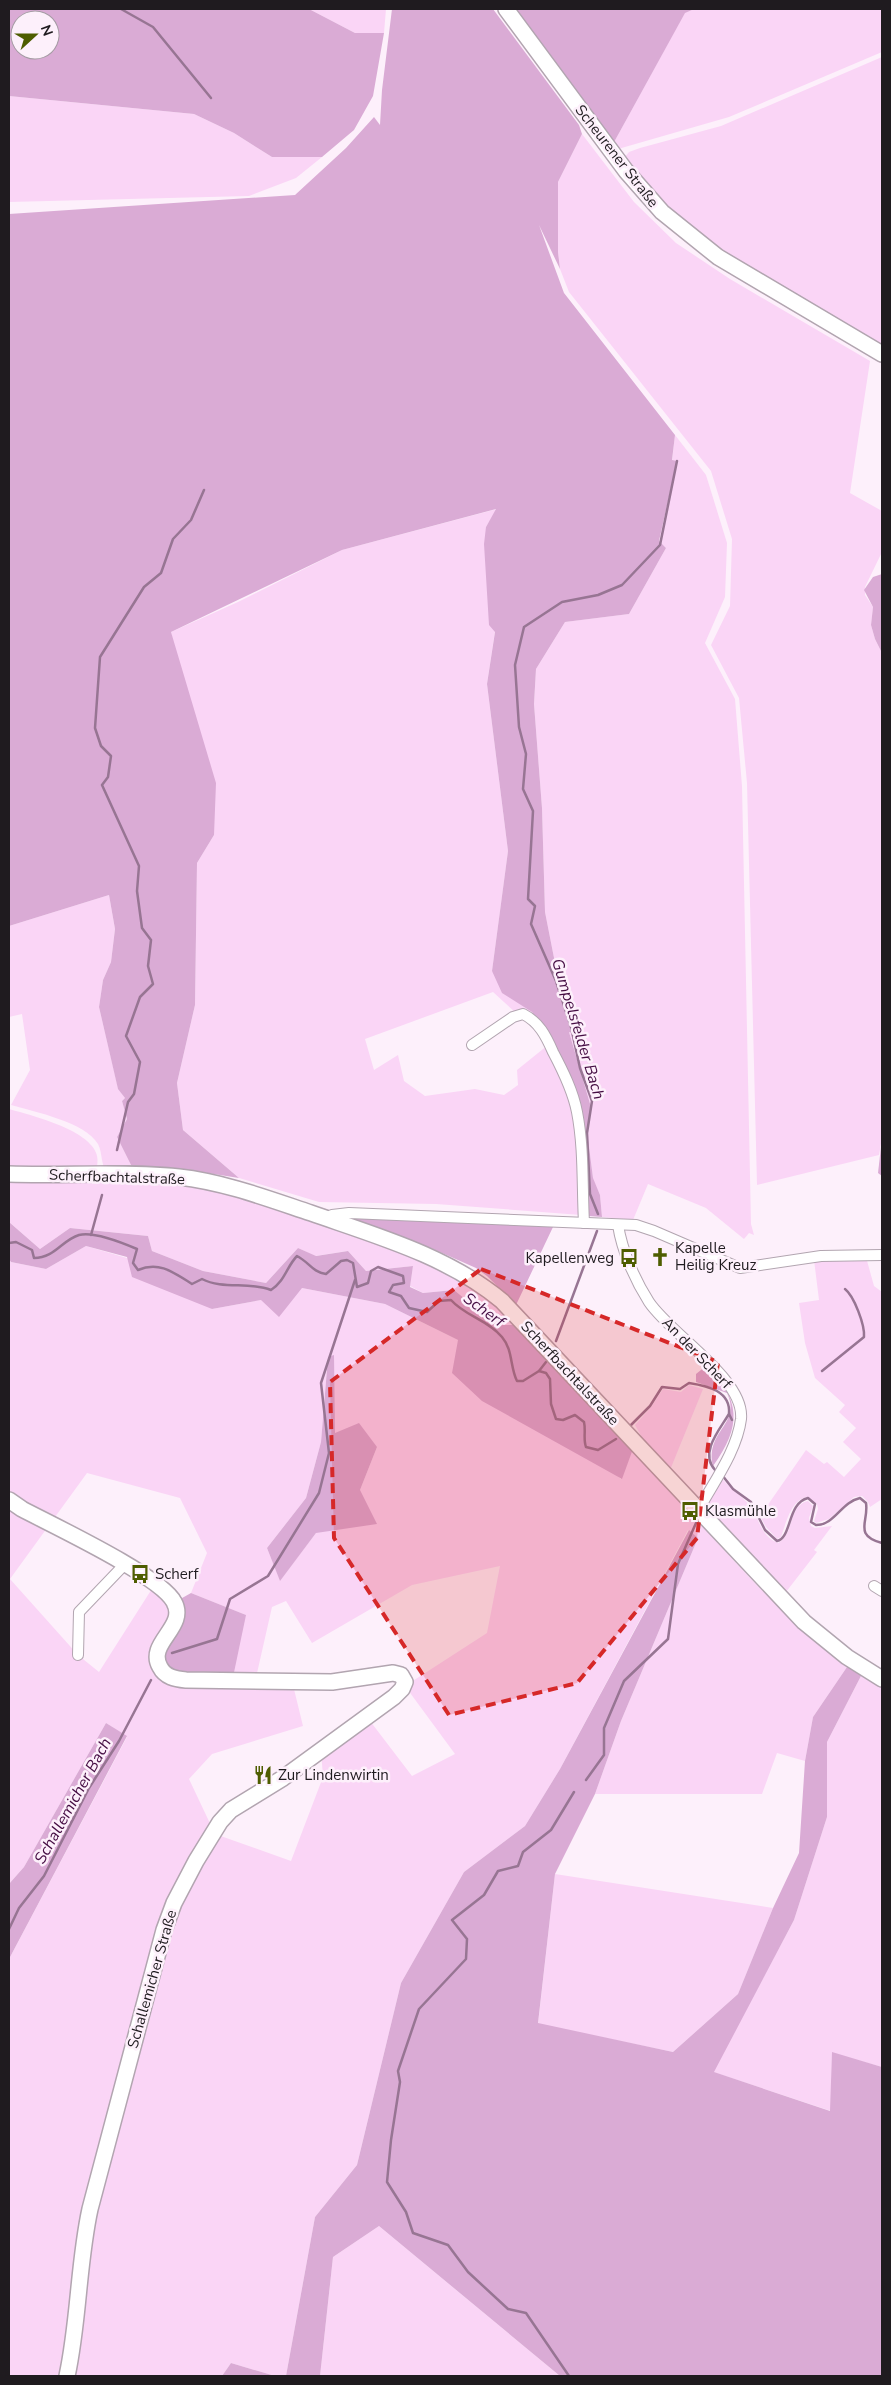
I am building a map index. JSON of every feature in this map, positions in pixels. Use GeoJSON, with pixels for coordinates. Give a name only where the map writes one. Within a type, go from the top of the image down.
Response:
{"type":"FeatureCollection","features":[{"type":"Feature","properties":{"kind":"street","name":"Scheurener Straße"},"geometry":{"type":"LineString","coordinates":[[506,9],[626,171],[675,224],[718,258],[882,354]]}},
{"type":"Feature","properties":{"kind":"street"},"geometry":{"type":"LineString","coordinates":[[472,1045],[513,1017],[523,1014],[533,1019],[540,1027],[566,1078],[577,1110],[580,1132],[584,1223]]}},
{"type":"Feature","properties":{"kind":"street","name":"Scherfbachtalstraße"},"geometry":{"type":"LineString","coordinates":[[9,1174],[181,1178],[247,1193],[326,1218],[445,1263],[486,1287],[502,1301],[804,1622],[847,1657],[882,1679]]}},
{"type":"Feature","properties":{"kind":"street"},"geometry":{"type":"LineString","coordinates":[[326,1218],[332,1215],[349,1213],[636,1225],[740,1268],[821,1256],[882,1254]]}},
{"type":"Feature","properties":{"kind":"street","name":"An der Scherf"},"geometry":{"type":"LineString","coordinates":[[618,1225],[626,1253],[650,1303],[670,1326],[729,1384],[740,1410],[737,1438],[698,1511]]}},
{"type":"Feature","properties":{"kind":"street","name":"Schallemicher Straße"},"geometry":{"type":"LineString","coordinates":[[9,1500],[125,1564],[155,1584],[175,1602],[177,1612],[175,1623],[156,1652],[161,1670],[175,1679],[332,1682],[393,1673],[401,1675],[405,1682],[402,1689],[394,1697],[283,1778],[231,1810],[211,1836],[178,1895],[159,1950],[88,2216],[75,2330],[67,2376]]}},
{"type":"Feature","properties":{"kind":"street"},"geometry":{"type":"LineString","coordinates":[[78,1655],[80,1612],[125,1564]]}},
{"type":"Feature","properties":{"kind":"highlighted area"},"geometry":{"type":"Polygon","coordinates":[[[481,1269],[718,1362],[697,1538],[577,1683],[449,1715],[334,1538],[330,1382],[481,1269]]]}},
{"type":"Feature","properties":{"kind":"shaded area"},"geometry":{"type":"Polygon","coordinates":[[[9,9],[309,9],[355,33],[384,33],[373,96],[354,130],[322,157],[272,157],[234,133],[194,114],[9,96],[9,9]]]}},
{"type":"Feature","properties":{"kind":"shaded area"},"geometry":{"type":"Polygon","coordinates":[[[309,9],[386,9],[384,33],[355,33],[309,9]]]}},
{"type":"Feature","properties":{"kind":"shaded area"},"geometry":{"type":"Polygon","coordinates":[[[392,9],[493,9],[579,125],[582,134],[558,182],[558,252],[560,269],[539,225],[564,293],[675,435],[672,460],[677,461],[659,541],[666,548],[629,614],[565,622],[536,669],[534,704],[542,808],[545,912],[556,968],[565,989],[577,1035],[569,1032],[591,1107],[587,1131],[593,1178],[600,1195],[602,1217],[589,1216],[579,1110],[532,1012],[502,993],[492,971],[508,851],[487,684],[495,632],[489,625],[484,544],[486,527],[496,509],[342,550],[171,632],[216,783],[214,835],[197,863],[195,1005],[177,1083],[183,1130],[239,1178],[182,1169],[132,1167],[117,1137],[127,1119],[122,1101],[125,1098],[118,1089],[99,1007],[103,980],[111,962],[115,929],[109,895],[9,926],[9,214],[295,195],[346,148],[374,117],[380,125],[382,90],[392,9]]]}},
{"type":"Feature","properties":{"kind":"shaded area"},"geometry":{"type":"Polygon","coordinates":[[[515,9],[694,9],[685,13],[613,144],[515,9]]]}},
{"type":"Feature","properties":{"kind":"shaded area"},"geometry":{"type":"Polygon","coordinates":[[[694,9],[882,9],[882,52],[729,117],[618,149],[613,144],[685,12],[694,9]]]}},
{"type":"Feature","properties":{"kind":"shaded area"},"geometry":{"type":"Polygon","coordinates":[[[882,57],[882,348],[738,265],[670,214],[624,158],[629,152],[640,148],[721,126],[882,57]]]}},
{"type":"Feature","properties":{"kind":"shaded area"},"geometry":{"type":"Polygon","coordinates":[[[9,96],[194,114],[234,133],[272,157],[322,157],[296,178],[249,196],[9,202],[9,96]]]}},
{"type":"Feature","properties":{"kind":"shaded area"},"geometry":{"type":"Polygon","coordinates":[[[582,134],[634,202],[676,243],[730,279],[870,361],[850,493],[882,511],[882,552],[865,587],[865,595],[873,607],[871,625],[882,653],[882,1138],[879,1155],[757,1185],[747,783],[739,698],[711,645],[730,606],[732,539],[711,471],[569,292],[560,269],[558,252],[558,182],[582,134]]]}},
{"type":"Feature","properties":{"kind":"shaded area"},"geometry":{"type":"Polygon","coordinates":[[[675,435],[706,475],[727,543],[725,597],[705,643],[735,699],[742,786],[751,1224],[754,1235],[749,1233],[744,1239],[706,1208],[648,1184],[633,1220],[602,1217],[600,1195],[593,1179],[587,1131],[591,1107],[569,1032],[577,1035],[565,989],[556,968],[545,912],[542,808],[534,704],[536,669],[565,622],[629,614],[666,548],[659,542],[677,461],[672,461],[675,435]]]}},
{"type":"Feature","properties":{"kind":"shaded area"},"geometry":{"type":"Polygon","coordinates":[[[497,509],[486,527],[495,631],[487,684],[508,851],[492,971],[532,1012],[531,1015],[517,1014],[493,992],[365,1039],[374,1070],[398,1055],[404,1081],[425,1096],[475,1089],[504,1095],[518,1085],[517,1070],[548,1045],[566,1085],[576,1123],[579,1149],[581,1215],[436,1204],[319,1202],[239,1178],[183,1130],[177,1083],[195,1005],[197,863],[214,835],[171,632],[238,602],[342,550],[497,509]]]}},
{"type":"Feature","properties":{"kind":"shaded area"},"geometry":{"type":"Polygon","coordinates":[[[882,574],[882,653],[871,625],[873,607],[864,590],[873,577],[882,574]]]}},
{"type":"Feature","properties":{"kind":"shaded area"},"geometry":{"type":"Polygon","coordinates":[[[109,895],[115,929],[111,962],[103,980],[99,1007],[118,1088],[125,1098],[122,1101],[127,1119],[117,1137],[132,1167],[104,1167],[98,1144],[92,1136],[59,1119],[11,1105],[30,1070],[22,1014],[9,1017],[9,926],[109,895]]]}},
{"type":"Feature","properties":{"kind":"shaded area"},"geometry":{"type":"Polygon","coordinates":[[[9,1109],[50,1121],[79,1135],[90,1144],[97,1154],[97,1166],[9,1167],[9,1109]]]}},
{"type":"Feature","properties":{"kind":"shaded area"},"geometry":{"type":"Polygon","coordinates":[[[882,1138],[882,1176],[878,1173],[882,1138]]]}},
{"type":"Feature","properties":{"kind":"shaded area"},"geometry":{"type":"Polygon","coordinates":[[[9,1180],[157,1181],[199,1186],[247,1198],[411,1256],[469,1280],[521,1325],[497,1325],[454,1290],[423,1293],[410,1286],[413,1266],[366,1271],[348,1251],[315,1256],[298,1248],[266,1283],[203,1271],[152,1251],[148,1236],[70,1228],[40,1249],[9,1222],[9,1180]]]}},
{"type":"Feature","properties":{"kind":"shaded area"},"geometry":{"type":"Polygon","coordinates":[[[351,1217],[553,1227],[516,1305],[487,1276],[476,1268],[433,1249],[348,1219],[351,1217]]]}},
{"type":"Feature","properties":{"kind":"shaded area"},"geometry":{"type":"Polygon","coordinates":[[[9,1222],[40,1249],[70,1228],[148,1236],[152,1251],[203,1271],[266,1283],[298,1248],[316,1256],[348,1251],[366,1271],[413,1266],[410,1287],[423,1293],[454,1290],[497,1325],[521,1325],[633,1449],[622,1479],[482,1401],[452,1373],[458,1340],[385,1304],[302,1288],[279,1317],[261,1300],[212,1309],[132,1277],[127,1257],[86,1246],[46,1269],[11,1262],[9,1259],[9,1222]]]}},
{"type":"Feature","properties":{"kind":"shaded area"},"geometry":{"type":"Polygon","coordinates":[[[86,1246],[127,1258],[212,1309],[261,1300],[302,1288],[385,1304],[458,1340],[621,1479],[633,1449],[762,1590],[789,1617],[847,1667],[813,1717],[805,1761],[777,1753],[762,1794],[595,1794],[621,1721],[698,1538],[688,1530],[560,1769],[525,1826],[464,1872],[401,1983],[357,2165],[315,2217],[286,2376],[275,2376],[231,2363],[222,2376],[9,2376],[9,1959],[127,1737],[106,1723],[24,1867],[9,1884],[9,1259],[11,1262],[46,1269],[86,1246]],[[328,1357],[321,1442],[306,1498],[267,1548],[280,1580],[316,1533],[360,1490],[377,1447],[335,1433],[328,1357]],[[87,1473],[10,1579],[78,1655],[99,1672],[155,1584],[175,1602],[246,1615],[191,1593],[207,1553],[180,1498],[87,1473]],[[500,1566],[412,1585],[312,1643],[286,1601],[272,1607],[255,1682],[292,1681],[303,1726],[212,1754],[189,1779],[215,1834],[291,1861],[323,1777],[321,1751],[367,1717],[412,1776],[455,1754],[405,1686],[487,1633],[500,1566]]]}},
{"type":"Feature","properties":{"kind":"shaded area"},"geometry":{"type":"Polygon","coordinates":[[[866,1257],[874,1286],[882,1292],[882,1499],[870,1507],[862,1496],[854,1497],[829,1519],[816,1523],[814,1521],[818,1509],[817,1504],[807,1497],[801,1499],[793,1507],[781,1537],[777,1539],[766,1527],[760,1516],[806,1450],[824,1464],[827,1462],[844,1477],[861,1459],[843,1442],[856,1428],[839,1412],[845,1405],[815,1378],[805,1343],[799,1303],[819,1300],[814,1260],[866,1257]]]}},
{"type":"Feature","properties":{"kind":"shaded area"},"geometry":{"type":"Polygon","coordinates":[[[334,1355],[335,1433],[359,1423],[377,1447],[360,1490],[377,1524],[316,1533],[280,1581],[267,1548],[306,1498],[321,1442],[328,1357],[334,1355]]]}},
{"type":"Feature","properties":{"kind":"shaded area"},"geometry":{"type":"Polygon","coordinates":[[[706,1366],[718,1378],[726,1390],[734,1413],[729,1438],[713,1466],[712,1454],[714,1444],[727,1421],[730,1413],[730,1404],[727,1393],[696,1382],[696,1374],[706,1366]]]}},
{"type":"Feature","properties":{"kind":"shaded area"},"geometry":{"type":"Polygon","coordinates":[[[689,1385],[703,1389],[670,1470],[644,1441],[635,1425],[651,1407],[663,1389],[681,1392],[689,1385]]]}},
{"type":"Feature","properties":{"kind":"shaded area"},"geometry":{"type":"Polygon","coordinates":[[[721,1477],[750,1506],[767,1536],[778,1543],[787,1534],[797,1508],[808,1501],[813,1506],[809,1518],[811,1526],[815,1528],[832,1526],[814,1550],[817,1552],[786,1592],[709,1512],[708,1502],[721,1477]]]}},
{"type":"Feature","properties":{"kind":"shaded area"},"geometry":{"type":"Polygon","coordinates":[[[689,1530],[698,1538],[621,1721],[595,1794],[555,1874],[538,2023],[673,2052],[738,1994],[773,1908],[799,1853],[805,1761],[813,1717],[847,1667],[862,1674],[827,1742],[827,1817],[794,1920],[714,2072],[830,2111],[832,2052],[882,2067],[882,2376],[560,2376],[379,2226],[333,2257],[320,2376],[286,2376],[315,2217],[357,2165],[401,1983],[464,1872],[525,1826],[560,1769],[689,1530]]]}},
{"type":"Feature","properties":{"kind":"shaded area"},"geometry":{"type":"Polygon","coordinates":[[[191,1593],[246,1615],[232,1682],[175,1679],[156,1651],[175,1602],[191,1593]]]}},
{"type":"Feature","properties":{"kind":"shaded area"},"geometry":{"type":"Polygon","coordinates":[[[862,1674],[882,1686],[882,2067],[832,2053],[831,2111],[713,2072],[794,1920],[827,1817],[827,1742],[862,1674]]]}},
{"type":"Feature","properties":{"kind":"shaded area"},"geometry":{"type":"Polygon","coordinates":[[[106,1723],[127,1736],[9,1959],[9,1884],[24,1867],[106,1723]]]}},
{"type":"Feature","properties":{"kind":"shaded area"},"geometry":{"type":"Polygon","coordinates":[[[555,1874],[773,1908],[738,1994],[673,2052],[538,2024],[555,1874]]]}},
{"type":"Feature","properties":{"kind":"shaded area"},"geometry":{"type":"Polygon","coordinates":[[[379,2226],[560,2376],[320,2376],[333,2257],[379,2226]]]}},
{"type":"Feature","properties":{"kind":"shaded area"},"geometry":{"type":"Polygon","coordinates":[[[231,2363],[275,2376],[222,2376],[231,2363]]]}},
{"type":"Feature","properties":{"kind":"waterway"},"geometry":{"type":"LineString","coordinates":[[121,9],[153,27],[211,98]]}},
{"type":"Feature","properties":{"kind":"waterway","name":"Gumpelsfelder Bach"},"geometry":{"type":"LineString","coordinates":[[598,1214],[590,1194],[587,1133],[592,1101],[580,1068],[571,1027],[556,981],[531,924],[535,906],[528,899],[533,811],[523,789],[526,754],[519,727],[515,665],[524,627],[562,602],[598,595],[622,585],[660,545],[677,461]]}},
{"type":"Feature","properties":{"kind":"waterway"},"geometry":{"type":"LineString","coordinates":[[117,1150],[128,1102],[134,1094],[140,1062],[126,1036],[140,997],[153,984],[148,966],[151,940],[142,928],[137,891],[139,866],[102,785],[108,777],[111,756],[101,746],[95,728],[100,657],[144,587],[161,573],[173,539],[191,520],[204,490]]}},
{"type":"Feature","properties":{"kind":"waterway"},"geometry":{"type":"LineString","coordinates":[[91,1235],[102,1195]]}},
{"type":"Feature","properties":{"kind":"waterway","name":"Gumpelsfelder Bach"},"geometry":{"type":"LineString","coordinates":[[556,1341],[597,1231]]}},
{"type":"Feature","properties":{"kind":"waterway","name":"Scherf"},"geometry":{"type":"LineString","coordinates":[[9,1243],[16,1242],[32,1250],[34,1258],[48,1255],[73,1237],[85,1234],[92,1235],[108,1238],[137,1249],[133,1263],[138,1270],[159,1267],[172,1272],[192,1284],[202,1279],[219,1284],[263,1287],[271,1290],[280,1282],[297,1256],[317,1271],[326,1274],[341,1261],[347,1260],[353,1263],[357,1287],[368,1283],[371,1271],[378,1267],[403,1276],[404,1283],[393,1285],[389,1292],[401,1296],[409,1308],[427,1312],[439,1301],[451,1300],[463,1310],[490,1326],[506,1342],[517,1381],[523,1381],[539,1371],[546,1373],[550,1379],[551,1404],[556,1419],[563,1420],[575,1415],[584,1422],[586,1447],[598,1450],[616,1439]]}},
{"type":"Feature","properties":{"kind":"waterway","name":"Schallemicher Bach"},"geometry":{"type":"LineString","coordinates":[[172,1653],[217,1639],[230,1599],[268,1576],[319,1493],[329,1453],[321,1383],[355,1280]]}},
{"type":"Feature","properties":{"kind":"waterway"},"geometry":{"type":"LineString","coordinates":[[822,1371],[864,1337],[863,1325],[858,1311],[845,1289]]}},
{"type":"Feature","properties":{"kind":"waterway","name":"Gumpelsfelder Bach"},"geometry":{"type":"LineString","coordinates":[[539,1371],[546,1362]]}},
{"type":"Feature","properties":{"kind":"waterway","name":"Scherf"},"geometry":{"type":"LineString","coordinates":[[629,1427],[650,1406],[662,1387],[680,1389],[689,1383],[711,1388],[722,1395],[729,1406],[729,1414],[716,1434],[710,1449],[709,1456],[715,1470]]}},
{"type":"Feature","properties":{"kind":"waterway","name":"Scherf"},"geometry":{"type":"LineString","coordinates":[[729,1414],[732,1420]]}},
{"type":"Feature","properties":{"kind":"waterway","name":"Scherf"},"geometry":{"type":"LineString","coordinates":[[722,1475],[733,1489],[751,1502],[765,1530],[777,1541],[785,1534],[796,1506],[801,1501],[808,1498],[815,1504],[811,1522],[816,1525],[823,1524],[833,1518],[853,1500],[860,1498],[866,1503],[865,1532],[873,1540],[882,1543]]}},
{"type":"Feature","properties":{"kind":"waterway"},"geometry":{"type":"LineString","coordinates":[[586,1780],[604,1755],[604,1728],[624,1681],[668,1639],[678,1564],[696,1523]]}},
{"type":"Feature","properties":{"kind":"waterway","name":"Schallemicher Bach"},"geometry":{"type":"LineString","coordinates":[[9,1929],[19,1908],[44,1876],[89,1788],[119,1741],[151,1680]]}},
{"type":"Feature","properties":{"kind":"waterway"},"geometry":{"type":"LineString","coordinates":[[569,2376],[526,2313],[508,2309],[468,2272],[448,2245],[413,2233],[406,2212],[387,2182],[400,2082],[398,2071],[419,2009],[466,1959],[467,1939],[452,1920],[484,1895],[498,1871],[518,1866],[523,1852],[551,1830],[574,1792]]}},
{"type":"Feature","properties":{"kind":"place","name":"Kapelle Heilig Kreuz"},"geometry":{"type":"Point","coordinates":[660,1257]}},
{"type":"Feature","properties":{"kind":"place","name":"Kapellenweg"},"geometry":{"type":"Point","coordinates":[629,1258]}},
{"type":"Feature","properties":{"kind":"place","name":"Klasmühle"},"geometry":{"type":"Point","coordinates":[690,1511]}},
{"type":"Feature","properties":{"kind":"place","name":"Scherf"},"geometry":{"type":"Point","coordinates":[140,1574]}},
{"type":"Feature","properties":{"kind":"place","name":"Zur Lindenwirtin"},"geometry":{"type":"Point","coordinates":[263,1775]}}]}
